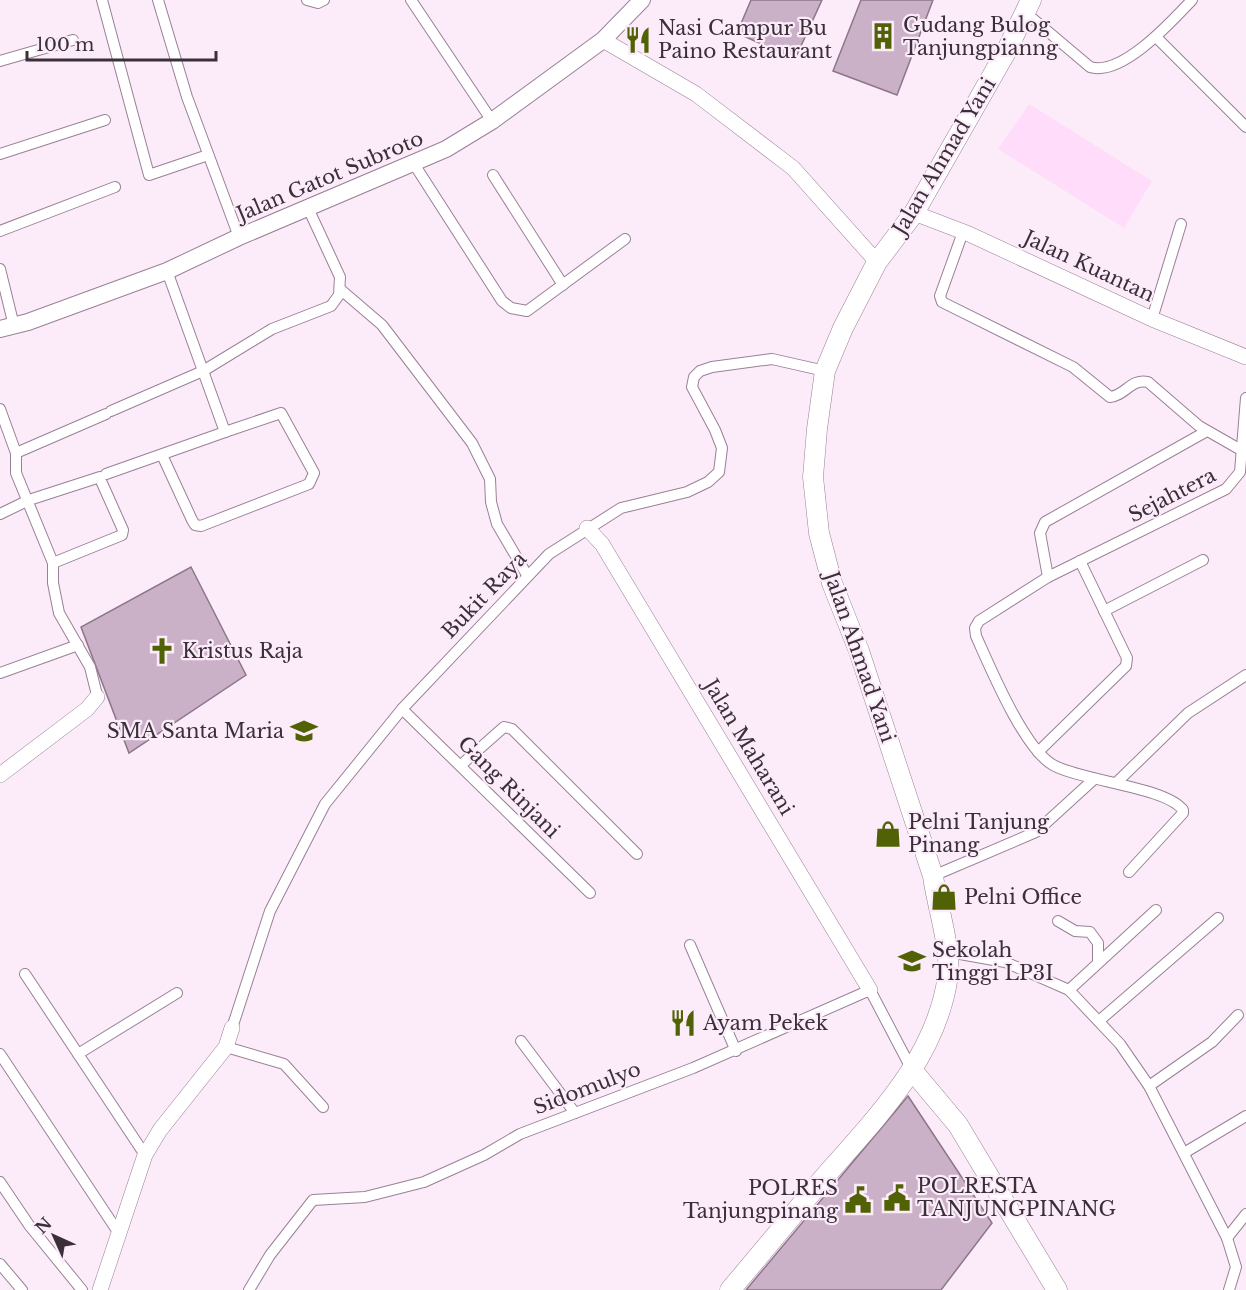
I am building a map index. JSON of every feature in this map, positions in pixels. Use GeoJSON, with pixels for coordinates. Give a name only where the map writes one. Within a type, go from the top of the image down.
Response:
{"type":"FeatureCollection","features":[{"type":"Feature","properties":{"kind":"highway","name":"Jalan Ahmad Yani"},"geometry":{"type":"LineString","coordinates":[[730,1290],[912,1071],[930,1039],[942,1007],[948,973],[948,952],[933,876],[859,651],[832,583],[819,533],[813,477],[825,371],[843,328],[878,262],[914,213],[1029,7]]}},
{"type":"Feature","properties":{"kind":"highway"},"geometry":{"type":"LineString","coordinates":[[912,1071],[958,1125],[1057,1290]]}},
{"type":"Feature","properties":{"kind":"main road","name":"Jalan Gatot Subroto"},"geometry":{"type":"LineString","coordinates":[[7,327],[168,271],[239,237],[446,149],[492,121],[603,40],[642,0]]}},
{"type":"Feature","properties":{"kind":"street"},"geometry":{"type":"LineString","coordinates":[[103,0],[150,175],[208,155]]}},
{"type":"Feature","properties":{"kind":"street"},"geometry":{"type":"LineString","coordinates":[[158,0],[208,155],[239,237]]}},
{"type":"Feature","properties":{"kind":"street"},"geometry":{"type":"LineString","coordinates":[[307,0],[318,3],[324,0]]}},
{"type":"Feature","properties":{"kind":"street"},"geometry":{"type":"LineString","coordinates":[[411,0],[492,121]]}},
{"type":"Feature","properties":{"kind":"street"},"geometry":{"type":"LineString","coordinates":[[1029,7],[1090,67],[1096,69],[1120,60],[1157,38],[1192,0]]}},
{"type":"Feature","properties":{"kind":"street"},"geometry":{"type":"LineString","coordinates":[[1157,38],[1246,128]]}},
{"type":"Feature","properties":{"kind":"street"},"geometry":{"type":"LineString","coordinates":[[0,61],[74,40]]}},
{"type":"Feature","properties":{"kind":"street"},"geometry":{"type":"LineString","coordinates":[[603,40],[696,94],[793,168],[878,262]]}},
{"type":"Feature","properties":{"kind":"street"},"geometry":{"type":"LineString","coordinates":[[0,154],[105,120]]}},
{"type":"Feature","properties":{"kind":"street"},"geometry":{"type":"LineString","coordinates":[[414,164],[502,301],[511,308],[527,311],[625,239]]}},
{"type":"Feature","properties":{"kind":"street"},"geometry":{"type":"LineString","coordinates":[[493,175],[563,285]]}},
{"type":"Feature","properties":{"kind":"street"},"geometry":{"type":"LineString","coordinates":[[0,231],[115,187]]}},
{"type":"Feature","properties":{"kind":"street"},"geometry":{"type":"LineString","coordinates":[[16,453],[203,371],[272,328],[331,306],[339,295],[340,277],[308,208]]}},
{"type":"Feature","properties":{"kind":"street","name":"Jalan Kuantan"},"geometry":{"type":"LineString","coordinates":[[914,213],[963,232],[1152,319],[1246,357]]}},
{"type":"Feature","properties":{"kind":"street"},"geometry":{"type":"LineString","coordinates":[[1152,319],[1181,224]]}},
{"type":"Feature","properties":{"kind":"street"},"geometry":{"type":"LineString","coordinates":[[963,232],[940,296],[942,302],[1073,367],[1110,397],[1116,396],[1136,382],[1148,382],[1207,431],[1241,450]]}},
{"type":"Feature","properties":{"kind":"street"},"geometry":{"type":"LineString","coordinates":[[0,269],[7,327]]}},
{"type":"Feature","properties":{"kind":"street"},"geometry":{"type":"LineString","coordinates":[[168,271],[225,432]]}},
{"type":"Feature","properties":{"kind":"street"},"geometry":{"type":"LineString","coordinates":[[340,289],[382,325],[472,444],[490,479],[491,502],[497,524],[527,575]]}},
{"type":"Feature","properties":{"kind":"street","name":"Bukit Raya"},"geometry":{"type":"LineString","coordinates":[[232,1028],[270,911],[325,804],[402,709],[549,554],[621,508],[687,492],[708,483],[719,472],[722,448],[692,387],[694,376],[700,371],[772,359],[825,371]]}},
{"type":"Feature","properties":{"kind":"street","name":"Sejahtera"},"geometry":{"type":"LineString","coordinates":[[1038,752],[1004,699],[975,628],[979,621],[1048,577],[1226,489],[1240,472],[1246,398]]}},
{"type":"Feature","properties":{"kind":"street"},"geometry":{"type":"LineString","coordinates":[[0,410],[16,453],[16,473],[53,563],[53,583],[59,613],[90,667],[96,694],[87,709],[0,775]]}},
{"type":"Feature","properties":{"kind":"street"},"geometry":{"type":"LineString","coordinates":[[0,514],[29,500],[103,478],[162,455],[281,413],[314,473],[309,484],[201,526],[195,525],[192,520],[162,455]]}},
{"type":"Feature","properties":{"kind":"street"},"geometry":{"type":"LineString","coordinates":[[1048,577],[1040,533],[1045,522],[1207,431]]}},
{"type":"Feature","properties":{"kind":"street"},"geometry":{"type":"LineString","coordinates":[[53,563],[122,535],[123,530],[103,478]]}},
{"type":"Feature","properties":{"kind":"street","name":"Jalan Maharani"},"geometry":{"type":"LineString","coordinates":[[587,528],[602,544],[870,990]]}},
{"type":"Feature","properties":{"kind":"street"},"geometry":{"type":"LineString","coordinates":[[1104,611],[1203,560]]}},
{"type":"Feature","properties":{"kind":"street"},"geometry":{"type":"LineString","coordinates":[[1080,561],[1127,658],[1126,666],[1038,752],[1052,765],[1093,780],[1116,783],[1172,801],[1183,810],[1129,872]]}},
{"type":"Feature","properties":{"kind":"street"},"geometry":{"type":"LineString","coordinates":[[0,673],[78,645]]}},
{"type":"Feature","properties":{"kind":"street"},"geometry":{"type":"LineString","coordinates":[[1116,783],[1188,713],[1246,675]]}},
{"type":"Feature","properties":{"kind":"street","name":"Gang Rinjani"},"geometry":{"type":"LineString","coordinates":[[402,709],[590,893]]}},
{"type":"Feature","properties":{"kind":"street"},"geometry":{"type":"LineString","coordinates":[[461,765],[504,727],[512,729],[637,854]]}},
{"type":"Feature","properties":{"kind":"street"},"geometry":{"type":"LineString","coordinates":[[933,876],[1036,832],[1093,780]]}},
{"type":"Feature","properties":{"kind":"street"},"geometry":{"type":"LineString","coordinates":[[1069,990],[1156,910]]}},
{"type":"Feature","properties":{"kind":"street"},"geometry":{"type":"LineString","coordinates":[[1100,1020],[1218,918]]}},
{"type":"Feature","properties":{"kind":"street"},"geometry":{"type":"LineString","coordinates":[[1058,921],[1075,931],[1090,932],[1098,943],[1098,961]]}},
{"type":"Feature","properties":{"kind":"street"},"geometry":{"type":"LineString","coordinates":[[690,945],[736,1050]]}},
{"type":"Feature","properties":{"kind":"street"},"geometry":{"type":"LineString","coordinates":[[948,952],[1005,962],[1069,990],[1100,1020],[1149,1086],[1227,1238],[1236,1267],[1229,1290]]}},
{"type":"Feature","properties":{"kind":"street"},"geometry":{"type":"LineString","coordinates":[[25,974],[145,1155]]}},
{"type":"Feature","properties":{"kind":"street"},"geometry":{"type":"LineString","coordinates":[[870,990],[912,1071]]}},
{"type":"Feature","properties":{"kind":"street","name":"Sidomulyo"},"geometry":{"type":"LineString","coordinates":[[249,1290],[270,1255],[314,1200],[365,1197],[424,1182],[484,1155],[520,1134],[736,1050],[870,990]]}},
{"type":"Feature","properties":{"kind":"street"},"geometry":{"type":"LineString","coordinates":[[78,1054],[177,993]]}},
{"type":"Feature","properties":{"kind":"street"},"geometry":{"type":"LineString","coordinates":[[1149,1086],[1212,1042],[1238,1015]]}},
{"type":"Feature","properties":{"kind":"street"},"geometry":{"type":"LineString","coordinates":[[100,1290],[145,1155],[160,1130],[226,1047],[232,1028]]}},
{"type":"Feature","properties":{"kind":"street"},"geometry":{"type":"LineString","coordinates":[[521,1041],[575,1113]]}},
{"type":"Feature","properties":{"kind":"street"},"geometry":{"type":"LineString","coordinates":[[226,1047],[284,1064],[323,1107]]}},
{"type":"Feature","properties":{"kind":"street"},"geometry":{"type":"LineString","coordinates":[[0,1054],[120,1235]]}},
{"type":"Feature","properties":{"kind":"street"},"geometry":{"type":"LineString","coordinates":[[1184,1153],[1246,1116]]}},
{"type":"Feature","properties":{"kind":"street"},"geometry":{"type":"LineString","coordinates":[[0,1182],[29,1225],[82,1290]]}},
{"type":"Feature","properties":{"kind":"street"},"geometry":{"type":"LineString","coordinates":[[1227,1238],[1246,1214]]}},
{"type":"Feature","properties":{"kind":"street"},"geometry":{"type":"LineString","coordinates":[[0,1264],[22,1290]]}},
{"type":"Feature","properties":{"kind":"shaded area"},"geometry":{"type":"Polygon","coordinates":[[[1029,104],[1152,181],[1124,228],[998,149],[1029,104]]]}},
{"type":"Feature","properties":{"kind":"building"},"geometry":{"type":"Polygon","coordinates":[[[751,0],[822,0],[795,59],[737,33],[751,0]]]}},
{"type":"Feature","properties":{"kind":"building","name":"Gudang Bulog Tanjungpianng"},"geometry":{"type":"Polygon","coordinates":[[[861,0],[933,0],[897,95],[833,71],[861,0]]]}},
{"type":"Feature","properties":{"kind":"building","name":"Kristus Raja"},"geometry":{"type":"Polygon","coordinates":[[[191,567],[246,675],[129,753],[81,627],[191,567]]]}},
{"type":"Feature","properties":{"kind":"building","name":"POLRESTA TANJUNGPINANG"},"geometry":{"type":"Polygon","coordinates":[[[908,1096],[992,1223],[941,1290],[746,1290],[908,1096]]]}},
{"type":"Feature","properties":{"kind":"place","name":"Gudang Bulog Tanjungpianng"},"geometry":{"type":"Point","coordinates":[883,36]}},
{"type":"Feature","properties":{"kind":"place","name":"Nasi Campur Bu Paino Restaurant"},"geometry":{"type":"Point","coordinates":[638,40]}},
{"type":"Feature","properties":{"kind":"place","name":"Kristus Raja"},"geometry":{"type":"Point","coordinates":[162,651]}},
{"type":"Feature","properties":{"kind":"place","name":"SMA Santa Maria"},"geometry":{"type":"Point","coordinates":[304,731]}},
{"type":"Feature","properties":{"kind":"place","name":"Pelni Tanjung Pinang"},"geometry":{"type":"Point","coordinates":[888,834]}},
{"type":"Feature","properties":{"kind":"place","name":"Pelni Office"},"geometry":{"type":"Point","coordinates":[944,897]}},
{"type":"Feature","properties":{"kind":"place","name":"Sekolah Tinggi LP3I"},"geometry":{"type":"Point","coordinates":[912,961]}},
{"type":"Feature","properties":{"kind":"place","name":"Ayam Pekek"},"geometry":{"type":"Point","coordinates":[683,1023]}},
{"type":"Feature","properties":{"kind":"place","name":"POLRESTA TANJUNGPINANG"},"geometry":{"type":"Point","coordinates":[897,1198]}},
{"type":"Feature","properties":{"kind":"place","name":"POLRES Tanjungpinang"},"geometry":{"type":"Point","coordinates":[858,1200]}}]}
